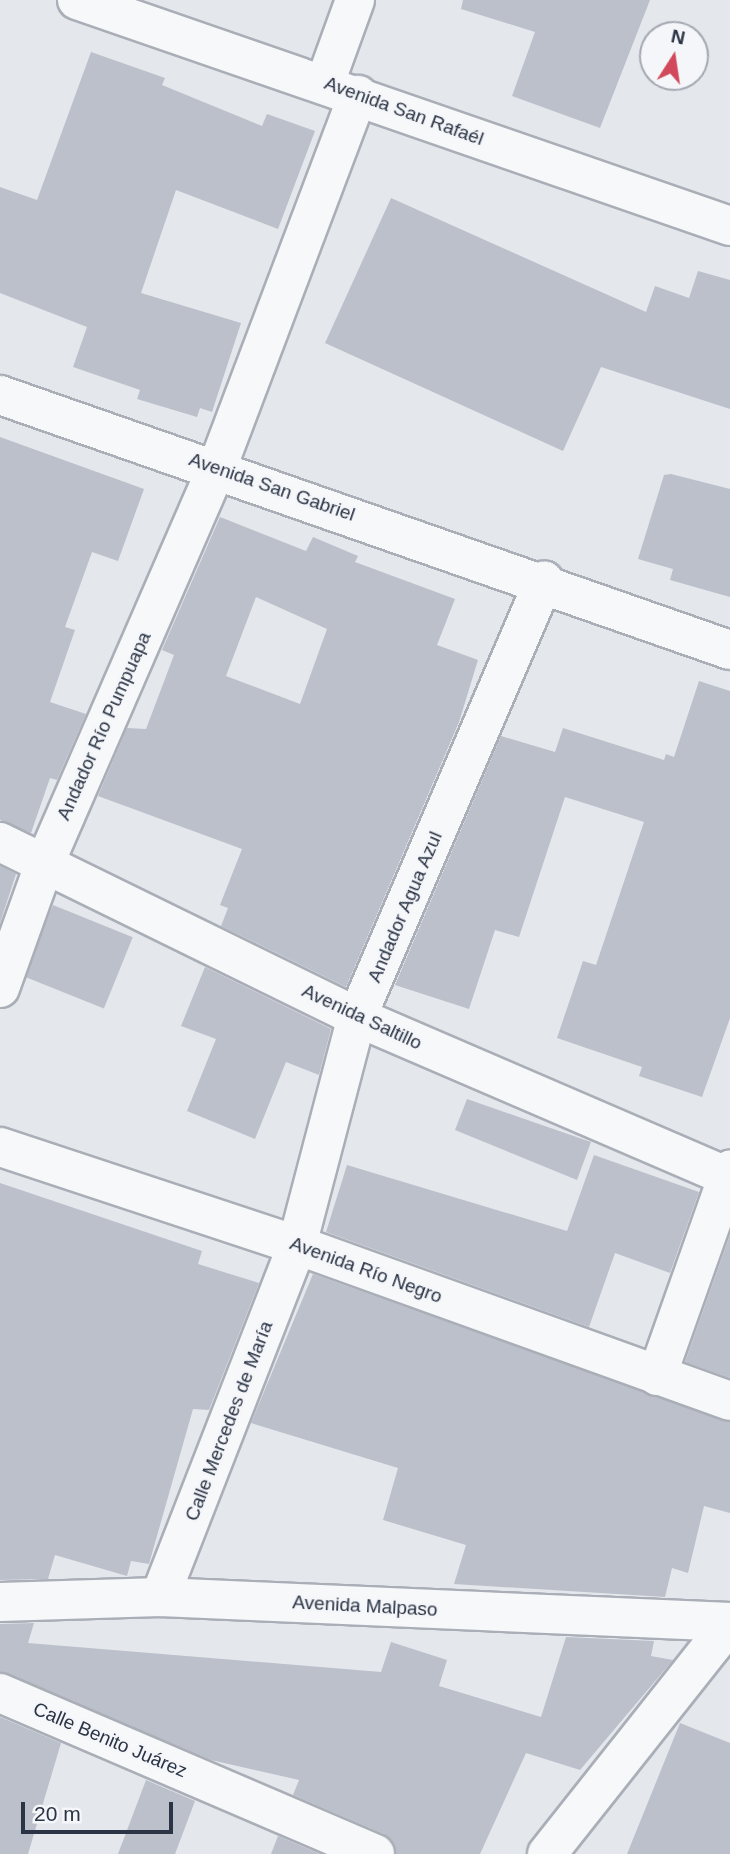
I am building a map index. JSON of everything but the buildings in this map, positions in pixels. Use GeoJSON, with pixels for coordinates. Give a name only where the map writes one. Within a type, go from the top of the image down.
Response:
{"type":"FeatureCollection","features":[{"type":"Feature","properties":{"kind":"street","name":"Avenida San Rafaél"},"geometry":{"type":"LineString","coordinates":[[77,0],[342,89],[730,226]]}},
{"type":"Feature","properties":{"kind":"street","name":"Andador Río Pumpuapa"},"geometry":{"type":"LineString","coordinates":[[0,988],[44,865],[217,468],[342,89],[355,0]]}},
{"type":"Feature","properties":{"kind":"street","name":"Avenida San Gabriel"},"geometry":{"type":"LineString","coordinates":[[0,395],[544,580],[730,650]]}},
{"type":"Feature","properties":{"kind":"street","name":"Andador Agua Azul"},"geometry":{"type":"LineString","coordinates":[[297,1245],[357,1017],[544,580]]}},
{"type":"Feature","properties":{"kind":"street","name":"Avenida Saltillo"},"geometry":{"type":"LineString","coordinates":[[0,842],[357,1017],[729,1175]]}},
{"type":"Feature","properties":{"kind":"street","name":"Avenida Río Negro"},"geometry":{"type":"LineString","coordinates":[[0,1147],[297,1245],[730,1401]]}},
{"type":"Feature","properties":{"kind":"street"},"geometry":{"type":"LineString","coordinates":[[657,1376],[729,1175]]}},
{"type":"Feature","properties":{"kind":"street","name":"Calle Mercedes de María"},"geometry":{"type":"LineString","coordinates":[[160,1597],[297,1245]]}},
{"type":"Feature","properties":{"kind":"street","name":"Avenida Malpaso"},"geometry":{"type":"LineString","coordinates":[[0,1602],[160,1597],[730,1623]]}},
{"type":"Feature","properties":{"kind":"street"},"geometry":{"type":"LineString","coordinates":[[547,1854],[730,1623]]}},
{"type":"Feature","properties":{"kind":"street","name":"Calle Benito Juárez"},"geometry":{"type":"LineString","coordinates":[[0,1693],[375,1854]]}}]}
